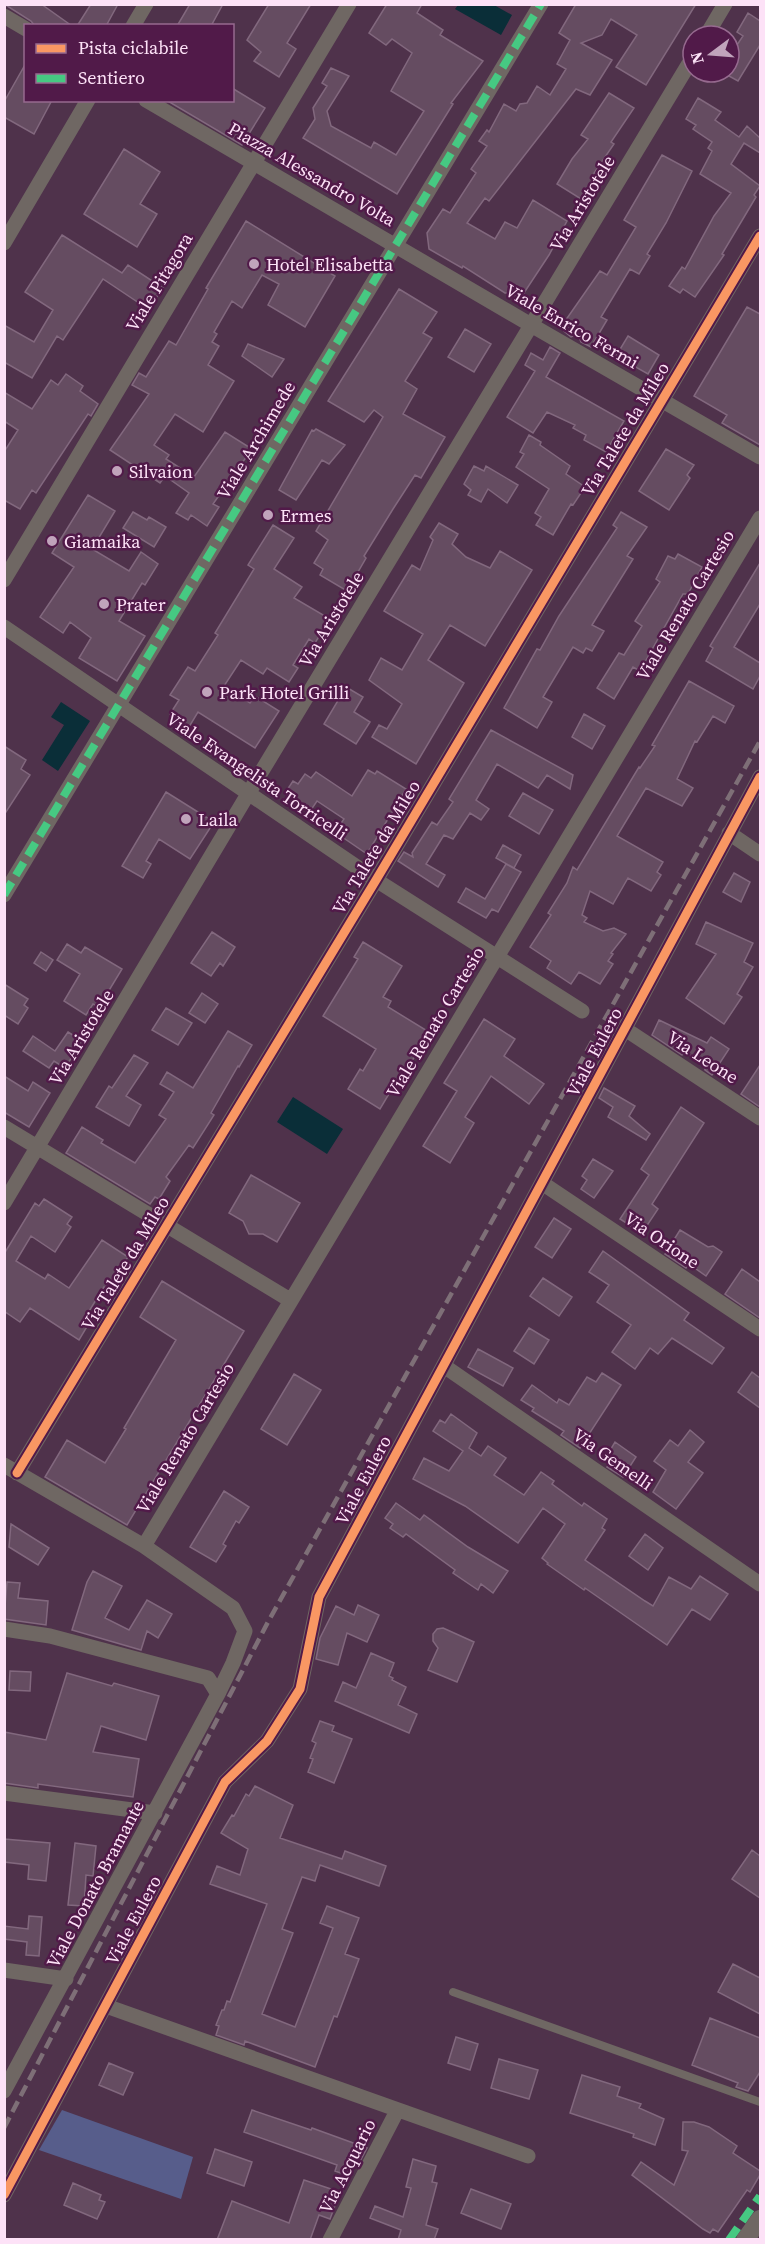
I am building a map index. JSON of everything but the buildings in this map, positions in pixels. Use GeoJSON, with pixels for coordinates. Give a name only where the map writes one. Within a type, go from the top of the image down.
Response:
{"type":"FeatureCollection","features":[{"type":"Feature","properties":{"kind":"street"},"geometry":{"type":"LineString","coordinates":[[134,24],[146,4]]}},
{"type":"Feature","properties":{"kind":"street","name":"Viale Pitagora"},"geometry":{"type":"LineString","coordinates":[[4,580],[349,4]]}},
{"type":"Feature","properties":{"kind":"street","name":"Viale Archimede"},"geometry":{"type":"LineString","coordinates":[[4,895],[541,4]]}},
{"type":"Feature","properties":{"kind":"street"},"geometry":{"type":"LineString","coordinates":[[713,24],[725,4]]}},
{"type":"Feature","properties":{"kind":"street"},"geometry":{"type":"LineString","coordinates":[[4,16],[24,28]]}},
{"type":"Feature","properties":{"kind":"street","name":"Via Aristotele"},"geometry":{"type":"LineString","coordinates":[[4,1203],[681,77]]}},
{"type":"Feature","properties":{"kind":"street"},"geometry":{"type":"LineString","coordinates":[[4,243],[87,102]]}},
{"type":"Feature","properties":{"kind":"street","name":"Piazza Alessandro Volta"},"geometry":{"type":"LineString","coordinates":[[149,102],[396,245]]}},
{"type":"Feature","properties":{"kind":"street","name":"Via Talete da Mileo"},"geometry":{"type":"LineString","coordinates":[[11,1469],[167,1226],[760,236]]}},
{"type":"Feature","properties":{"kind":"street","name":"Viale Enrico Fermi"},"geometry":{"type":"LineString","coordinates":[[396,245],[531,326],[760,457]]}},
{"type":"Feature","properties":{"kind":"street","name":"Viale Renato Cartesio"},"geometry":{"type":"LineString","coordinates":[[144,1546],[760,518]]}},
{"type":"Feature","properties":{"kind":"street","name":"Viale Evangelista Torricelli"},"geometry":{"type":"LineString","coordinates":[[4,627],[376,880],[582,1011]]}},
{"type":"Feature","properties":{"kind":"street","name":"Viale Eulero"},"geometry":{"type":"LineString","coordinates":[[4,2195],[225,1782],[267,1741],[300,1689],[319,1598],[760,777]]}},
{"type":"Feature","properties":{"kind":"street"},"geometry":{"type":"LineString","coordinates":[[729,833],[760,854]]}},
{"type":"Feature","properties":{"kind":"street","name":"Via Leone"},"geometry":{"type":"LineString","coordinates":[[625,1029],[760,1118]]}},
{"type":"Feature","properties":{"kind":"street"},"geometry":{"type":"LineString","coordinates":[[4,1127],[290,1299]]}},
{"type":"Feature","properties":{"kind":"street","name":"Via Orione"},"geometry":{"type":"LineString","coordinates":[[542,1183],[760,1329]]}},
{"type":"Feature","properties":{"kind":"street","name":"Via Gemelli"},"geometry":{"type":"LineString","coordinates":[[444,1365],[760,1584]]}},
{"type":"Feature","properties":{"kind":"street"},"geometry":{"type":"LineString","coordinates":[[11,1469],[144,1546]]}},
{"type":"Feature","properties":{"kind":"street","name":"Viale Donato Bramante"},"geometry":{"type":"LineString","coordinates":[[4,2091],[218,1694],[245,1630],[233,1608],[144,1546]]}},
{"type":"Feature","properties":{"kind":"street"},"geometry":{"type":"LineString","coordinates":[[4,1629],[50,1636],[208,1677],[218,1694]]}},
{"type":"Feature","properties":{"kind":"street"},"geometry":{"type":"LineString","coordinates":[[4,1793],[155,1813]]}},
{"type":"Feature","properties":{"kind":"street"},"geometry":{"type":"LineString","coordinates":[[4,1970],[66,1979]]}},
{"type":"Feature","properties":{"kind":"street"},"geometry":{"type":"LineString","coordinates":[[106,2006],[528,2156]]}},
{"type":"Feature","properties":{"kind":"street","name":"Via Acquario"},"geometry":{"type":"LineString","coordinates":[[330,2240],[397,2111]]}},
{"type":"Feature","properties":{"kind":"street"},"geometry":{"type":"LineString","coordinates":[[745,2240],[760,2219]]}},
{"type":"Feature","properties":{"kind":"lane"},"geometry":{"type":"LineString","coordinates":[[453,1992],[760,2102]]}},
{"type":"Feature","properties":{"kind":"shaded area"},"geometry":{"type":"Polygon","coordinates":[[[458,5],[494,5],[512,15],[501,35],[455,9],[458,5]]]}},
{"type":"Feature","properties":{"kind":"shaded area"},"geometry":{"type":"Polygon","coordinates":[[[61,702],[90,721],[58,771],[42,760],[64,725],[51,717],[61,702]]]}},
{"type":"Feature","properties":{"kind":"shaded area"},"geometry":{"type":"Polygon","coordinates":[[[293,1097],[343,1129],[327,1154],[277,1122],[293,1097]]]}},
{"type":"Feature","properties":{"kind":"shaded area"},"geometry":{"type":"Polygon","coordinates":[[[62,2110],[193,2157],[181,2199],[39,2150],[62,2110]]]}},
{"type":"Feature","properties":{"kind":"railway"},"geometry":{"type":"LineString","coordinates":[[4,2128],[268,1622],[760,741]]}},
{"type":"Feature","properties":{"kind":"marked path"},"geometry":{"type":"LineString","coordinates":[[4,895],[541,4]]}},
{"type":"Feature","properties":{"kind":"marked path"},"geometry":{"type":"LineString","coordinates":[[729,2240],[760,2196]]}},
{"type":"Feature","properties":{"kind":"cycle path"},"geometry":{"type":"LineString","coordinates":[[17,1473],[376,880],[760,236]]}},
{"type":"Feature","properties":{"kind":"cycle path"},"geometry":{"type":"LineString","coordinates":[[4,2195],[225,1782],[267,1741],[300,1689],[319,1597],[760,777]]}},
{"type":"Feature","properties":{"kind":"place","name":"Hotel Elisabetta"},"geometry":{"type":"Point","coordinates":[254,264]}},
{"type":"Feature","properties":{"kind":"place","name":"Silvaion"},"geometry":{"type":"Point","coordinates":[117,471]}},
{"type":"Feature","properties":{"kind":"place","name":"Ermes"},"geometry":{"type":"Point","coordinates":[268,515]}},
{"type":"Feature","properties":{"kind":"place","name":"Giamaika"},"geometry":{"type":"Point","coordinates":[52,541]}},
{"type":"Feature","properties":{"kind":"place","name":"Prater"},"geometry":{"type":"Point","coordinates":[104,604]}},
{"type":"Feature","properties":{"kind":"place","name":"Park Hotel Grilli"},"geometry":{"type":"Point","coordinates":[207,692]}},
{"type":"Feature","properties":{"kind":"place","name":"Laila"},"geometry":{"type":"Point","coordinates":[186,819]}}]}
